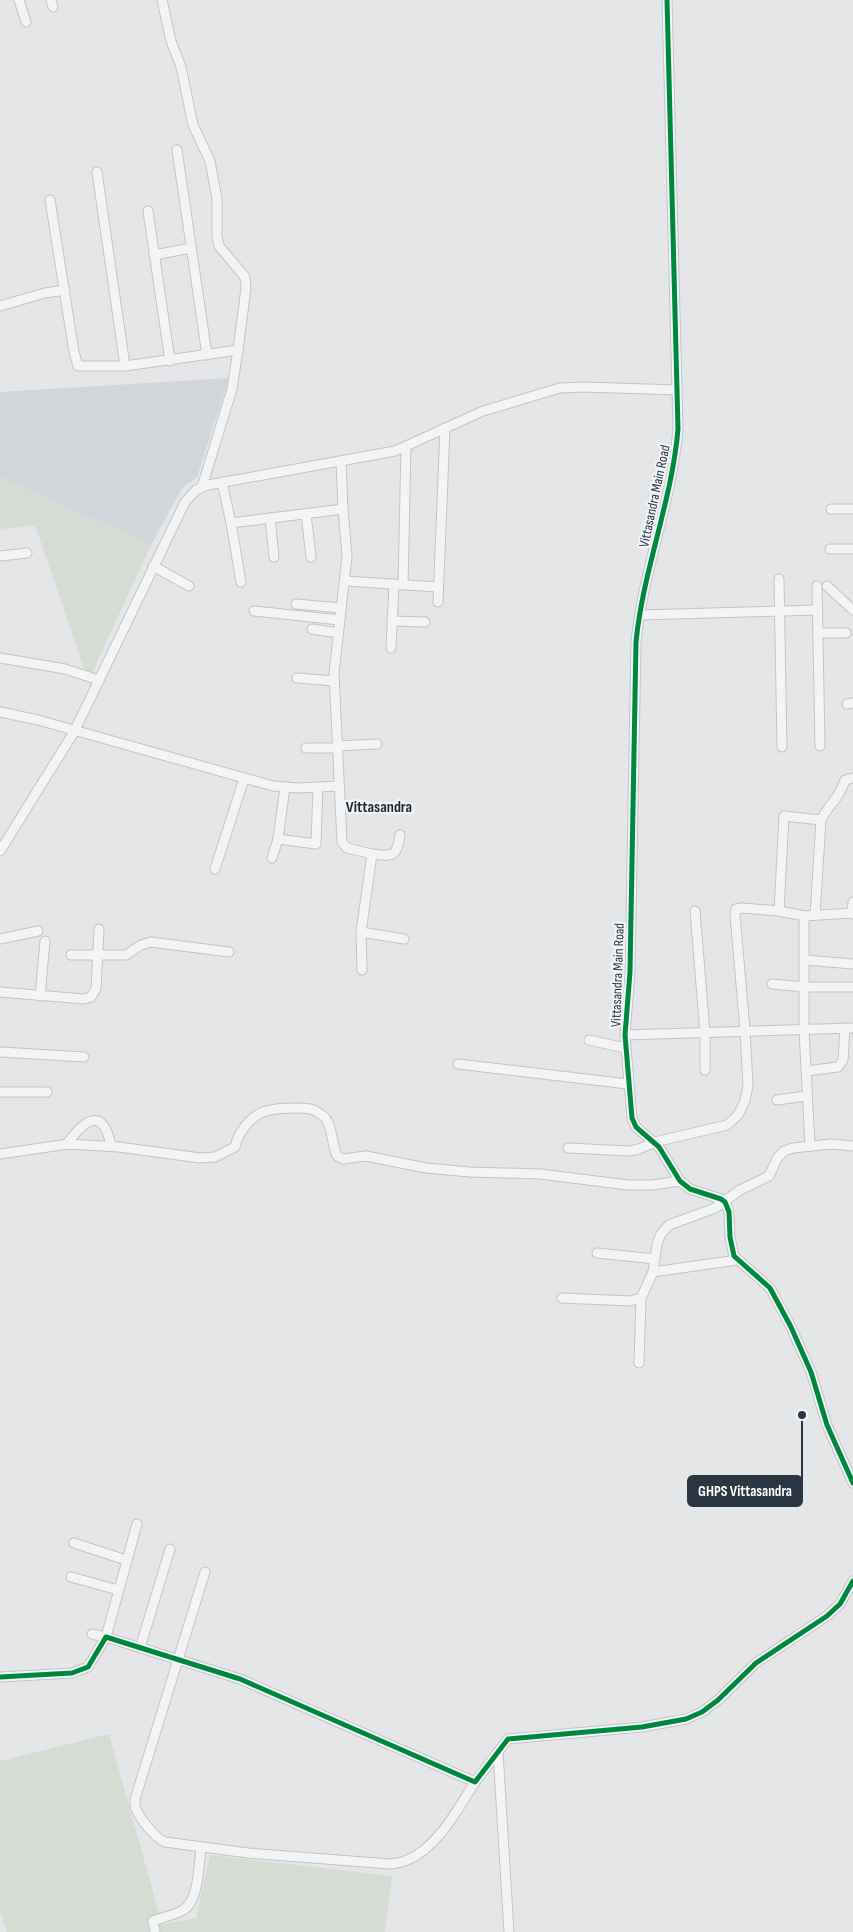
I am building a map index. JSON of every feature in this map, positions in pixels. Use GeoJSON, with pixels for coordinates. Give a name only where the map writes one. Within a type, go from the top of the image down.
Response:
{"type":"FeatureCollection","features":[{"type":"Feature","properties":{"kind":"street"},"geometry":{"type":"LineString","coordinates":[[19,0],[26,22]]}},
{"type":"Feature","properties":{"kind":"street"},"geometry":{"type":"LineString","coordinates":[[162,0],[193,125],[210,162],[217,199],[217,236],[219,246],[245,277],[246,288],[232,389],[202,487]]}},
{"type":"Feature","properties":{"kind":"street","name":"Vittasandra Main Road"},"geometry":{"type":"LineString","coordinates":[[666,0],[678,428],[676,451],[640,615],[636,642],[630,972],[625,1048],[634,1122],[641,1131],[655,1142],[680,1181],[690,1189],[725,1202]]}},
{"type":"Feature","properties":{"kind":"street"},"geometry":{"type":"LineString","coordinates":[[178,150],[207,355]]}},
{"type":"Feature","properties":{"kind":"street"},"geometry":{"type":"LineString","coordinates":[[97,172],[125,366]]}},
{"type":"Feature","properties":{"kind":"street"},"geometry":{"type":"LineString","coordinates":[[50,200],[74,352],[78,366],[125,366],[238,350]]}},
{"type":"Feature","properties":{"kind":"street"},"geometry":{"type":"LineString","coordinates":[[148,211],[170,361]]}},
{"type":"Feature","properties":{"kind":"street"},"geometry":{"type":"LineString","coordinates":[[154,255],[191,248]]}},
{"type":"Feature","properties":{"kind":"street"},"geometry":{"type":"LineString","coordinates":[[0,306],[45,293],[64,290]]}},
{"type":"Feature","properties":{"kind":"street"},"geometry":{"type":"LineString","coordinates":[[1,849],[74,732],[185,502],[196,490],[222,482],[389,452],[406,447],[492,407],[560,388],[677,390]]}},
{"type":"Feature","properties":{"kind":"street"},"geometry":{"type":"LineString","coordinates":[[438,602],[445,428]]}},
{"type":"Feature","properties":{"kind":"street"},"geometry":{"type":"LineString","coordinates":[[391,648],[392,621],[398,585],[406,447]]}},
{"type":"Feature","properties":{"kind":"street"},"geometry":{"type":"LineString","coordinates":[[341,461],[342,509],[347,556],[334,681],[342,842],[348,848],[372,854],[391,856],[398,849],[400,835]]}},
{"type":"Feature","properties":{"kind":"street"},"geometry":{"type":"LineString","coordinates":[[222,482],[241,582]]}},
{"type":"Feature","properties":{"kind":"street"},"geometry":{"type":"LineString","coordinates":[[231,523],[342,509]]}},
{"type":"Feature","properties":{"kind":"street"},"geometry":{"type":"LineString","coordinates":[[831,509],[853,509]]}},
{"type":"Feature","properties":{"kind":"street"},"geometry":{"type":"LineString","coordinates":[[306,514],[311,557]]}},
{"type":"Feature","properties":{"kind":"street"},"geometry":{"type":"LineString","coordinates":[[270,518],[274,557]]}},
{"type":"Feature","properties":{"kind":"street"},"geometry":{"type":"LineString","coordinates":[[830,550],[853,549]]}},
{"type":"Feature","properties":{"kind":"street"},"geometry":{"type":"LineString","coordinates":[[0,556],[27,553]]}},
{"type":"Feature","properties":{"kind":"street"},"geometry":{"type":"LineString","coordinates":[[153,566],[189,586]]}},
{"type":"Feature","properties":{"kind":"street"},"geometry":{"type":"LineString","coordinates":[[779,579],[782,747]]}},
{"type":"Feature","properties":{"kind":"street"},"geometry":{"type":"LineString","coordinates":[[345,581],[438,587]]}},
{"type":"Feature","properties":{"kind":"street"},"geometry":{"type":"LineString","coordinates":[[820,746],[818,610],[822,586],[853,610]]}},
{"type":"Feature","properties":{"kind":"street"},"geometry":{"type":"LineString","coordinates":[[296,604],[341,608]]}},
{"type":"Feature","properties":{"kind":"street"},"geometry":{"type":"LineString","coordinates":[[640,615],[818,610]]}},
{"type":"Feature","properties":{"kind":"street"},"geometry":{"type":"LineString","coordinates":[[254,611],[340,620]]}},
{"type":"Feature","properties":{"kind":"street"},"geometry":{"type":"LineString","coordinates":[[392,621],[425,622]]}},
{"type":"Feature","properties":{"kind":"street"},"geometry":{"type":"LineString","coordinates":[[312,629],[338,633]]}},
{"type":"Feature","properties":{"kind":"street"},"geometry":{"type":"LineString","coordinates":[[818,633],[846,633]]}},
{"type":"Feature","properties":{"kind":"street"},"geometry":{"type":"LineString","coordinates":[[0,658],[65,669],[99,680]]}},
{"type":"Feature","properties":{"kind":"street"},"geometry":{"type":"LineString","coordinates":[[297,678],[334,681]]}},
{"type":"Feature","properties":{"kind":"street"},"geometry":{"type":"LineString","coordinates":[[0,712],[38,720],[74,732],[244,779],[285,787],[339,786]]}},
{"type":"Feature","properties":{"kind":"street"},"geometry":{"type":"LineString","coordinates":[[306,748],[377,744]]}},
{"type":"Feature","properties":{"kind":"street"},"geometry":{"type":"LineString","coordinates":[[816,915],[821,820],[826,810],[841,792],[845,780],[853,778]]}},
{"type":"Feature","properties":{"kind":"street"},"geometry":{"type":"LineString","coordinates":[[215,869],[244,779]]}},
{"type":"Feature","properties":{"kind":"street"},"geometry":{"type":"LineString","coordinates":[[272,858],[278,839],[285,787]]}},
{"type":"Feature","properties":{"kind":"street"},"geometry":{"type":"LineString","coordinates":[[278,839],[316,844],[318,787]]}},
{"type":"Feature","properties":{"kind":"street"},"geometry":{"type":"LineString","coordinates":[[779,911],[784,816],[821,820]]}},
{"type":"Feature","properties":{"kind":"street"},"geometry":{"type":"LineString","coordinates":[[362,970],[360,932],[372,854]]}},
{"type":"Feature","properties":{"kind":"street"},"geometry":{"type":"LineString","coordinates":[[568,1148],[629,1151],[655,1142],[727,1125],[738,1115],[745,1101],[748,1085],[746,1030],[736,909],[779,911],[804,916],[853,914],[853,902]]}},
{"type":"Feature","properties":{"kind":"street"},"geometry":{"type":"LineString","coordinates":[[695,912],[705,1070]]}},
{"type":"Feature","properties":{"kind":"street"},"geometry":{"type":"LineString","coordinates":[[804,916],[804,1029],[810,1146]]}},
{"type":"Feature","properties":{"kind":"street"},"geometry":{"type":"LineString","coordinates":[[0,992],[84,999],[91,997],[96,989],[99,928]]}},
{"type":"Feature","properties":{"kind":"street"},"geometry":{"type":"LineString","coordinates":[[0,939],[38,931]]}},
{"type":"Feature","properties":{"kind":"street"},"geometry":{"type":"LineString","coordinates":[[360,932],[404,939]]}},
{"type":"Feature","properties":{"kind":"street"},"geometry":{"type":"LineString","coordinates":[[40,996],[45,941]]}},
{"type":"Feature","properties":{"kind":"street"},"geometry":{"type":"LineString","coordinates":[[71,955],[126,955],[141,945],[151,942],[229,952]]}},
{"type":"Feature","properties":{"kind":"street"},"geometry":{"type":"LineString","coordinates":[[805,960],[853,964]]}},
{"type":"Feature","properties":{"kind":"street"},"geometry":{"type":"LineString","coordinates":[[772,984],[804,987],[853,987]]}},
{"type":"Feature","properties":{"kind":"street"},"geometry":{"type":"LineString","coordinates":[[625,1035],[849,1028],[843,1060],[838,1068],[806,1071]]}},
{"type":"Feature","properties":{"kind":"street"},"geometry":{"type":"LineString","coordinates":[[589,1040],[625,1048]]}},
{"type":"Feature","properties":{"kind":"street"},"geometry":{"type":"LineString","coordinates":[[0,1052],[84,1057]]}},
{"type":"Feature","properties":{"kind":"street"},"geometry":{"type":"LineString","coordinates":[[458,1064],[628,1084]]}},
{"type":"Feature","properties":{"kind":"street"},"geometry":{"type":"LineString","coordinates":[[0,1092],[47,1092]]}},
{"type":"Feature","properties":{"kind":"street"},"geometry":{"type":"LineString","coordinates":[[777,1100],[806,1096]]}},
{"type":"Feature","properties":{"kind":"street"},"geometry":{"type":"LineString","coordinates":[[0,1154],[67,1144],[112,1146],[200,1158],[215,1157],[235,1147],[237,1137],[243,1128],[263,1112],[275,1109],[310,1109],[326,1119],[336,1156],[343,1159],[366,1156],[426,1168],[470,1172],[540,1174],[628,1185],[652,1185],[680,1181]]}},
{"type":"Feature","properties":{"kind":"street"},"geometry":{"type":"LineString","coordinates":[[67,1144],[88,1121],[96,1120],[101,1122],[106,1128],[112,1146]]}},
{"type":"Feature","properties":{"kind":"street"},"geometry":{"type":"LineString","coordinates":[[639,1363],[640,1298],[653,1272],[661,1234],[669,1225],[704,1213],[725,1202],[740,1190],[769,1176],[778,1158],[784,1151],[830,1144],[853,1146]]}},
{"type":"Feature","properties":{"kind":"street"},"geometry":{"type":"LineString","coordinates":[[725,1202],[729,1212],[731,1244],[737,1260],[770,1288],[791,1327],[811,1372],[829,1430],[853,1483]]}},
{"type":"Feature","properties":{"kind":"street"},"geometry":{"type":"LineString","coordinates":[[597,1253],[655,1259]]}},
{"type":"Feature","properties":{"kind":"street"},"geometry":{"type":"LineString","coordinates":[[653,1272],[737,1260]]}},
{"type":"Feature","properties":{"kind":"street"},"geometry":{"type":"LineString","coordinates":[[562,1298],[630,1301],[640,1298]]}},
{"type":"Feature","properties":{"kind":"street"},"geometry":{"type":"LineString","coordinates":[[0,1677],[72,1674],[88,1667],[106,1637],[137,1524]]}},
{"type":"Feature","properties":{"kind":"street"},"geometry":{"type":"LineString","coordinates":[[74,1543],[126,1560]]}},
{"type":"Feature","properties":{"kind":"street"},"geometry":{"type":"LineString","coordinates":[[140,1648],[170,1549]]}},
{"type":"Feature","properties":{"kind":"street"},"geometry":{"type":"LineString","coordinates":[[205,1572],[136,1796],[134,1805],[139,1815],[158,1840],[165,1842],[248,1854],[390,1864],[405,1861],[418,1854],[438,1836],[475,1782],[508,1739],[609,1729],[642,1728],[686,1719],[702,1712],[718,1700],[756,1663],[827,1616],[840,1604],[853,1581]]}},
{"type":"Feature","properties":{"kind":"street"},"geometry":{"type":"LineString","coordinates":[[71,1577],[118,1590]]}},
{"type":"Feature","properties":{"kind":"street"},"geometry":{"type":"LineString","coordinates":[[92,1634],[240,1678],[475,1782]]}},
{"type":"Feature","properties":{"kind":"street"},"geometry":{"type":"LineString","coordinates":[[498,1752],[509,1932]]}},
{"type":"Feature","properties":{"kind":"street"},"geometry":{"type":"LineString","coordinates":[[155,1932],[153,1920],[183,1910],[191,1903],[195,1894],[201,1847]]}},
{"type":"Feature","properties":{"kind":"shaded area"},"geometry":{"type":"Polygon","coordinates":[[[229,378],[197,477],[182,488],[151,545],[0,477],[0,392],[229,378]]]}},
{"type":"Feature","properties":{"kind":"shaded area"},"geometry":{"type":"Polygon","coordinates":[[[0,477],[151,545],[92,673],[85,671],[35,525],[0,529],[0,477]]]}},
{"type":"Feature","properties":{"kind":"shaded area"},"geometry":{"type":"Polygon","coordinates":[[[109,1734],[162,1924],[196,1918],[210,1855],[392,1876],[385,1932],[7,1932],[0,1912],[0,1761],[109,1734]]]}},
{"type":"Feature","properties":{"kind":"cycle path"},"geometry":{"type":"LineString","coordinates":[[667,0],[678,429],[670,483],[645,588],[636,642],[630,972],[625,1035],[632,1118],[636,1127],[659,1147],[680,1181],[690,1189],[725,1202],[729,1212],[730,1237],[734,1256],[770,1288],[791,1327],[811,1372],[827,1425],[853,1483]]}},
{"type":"Feature","properties":{"kind":"cycle path"},"geometry":{"type":"LineString","coordinates":[[0,1677],[72,1673],[88,1667],[106,1637],[240,1679],[475,1782],[508,1739],[642,1727],[686,1719],[702,1712],[718,1700],[756,1663],[827,1616],[840,1604],[853,1581]]}},
{"type":"Feature","properties":{"kind":"place","name":"GHPS Vittasandra"},"geometry":{"type":"Point","coordinates":[802,1415]}},
{"type":"Feature","properties":{"kind":"district","name":"Vittasandra"},"geometry":{"type":"Point","coordinates":[379,806]}}]}
